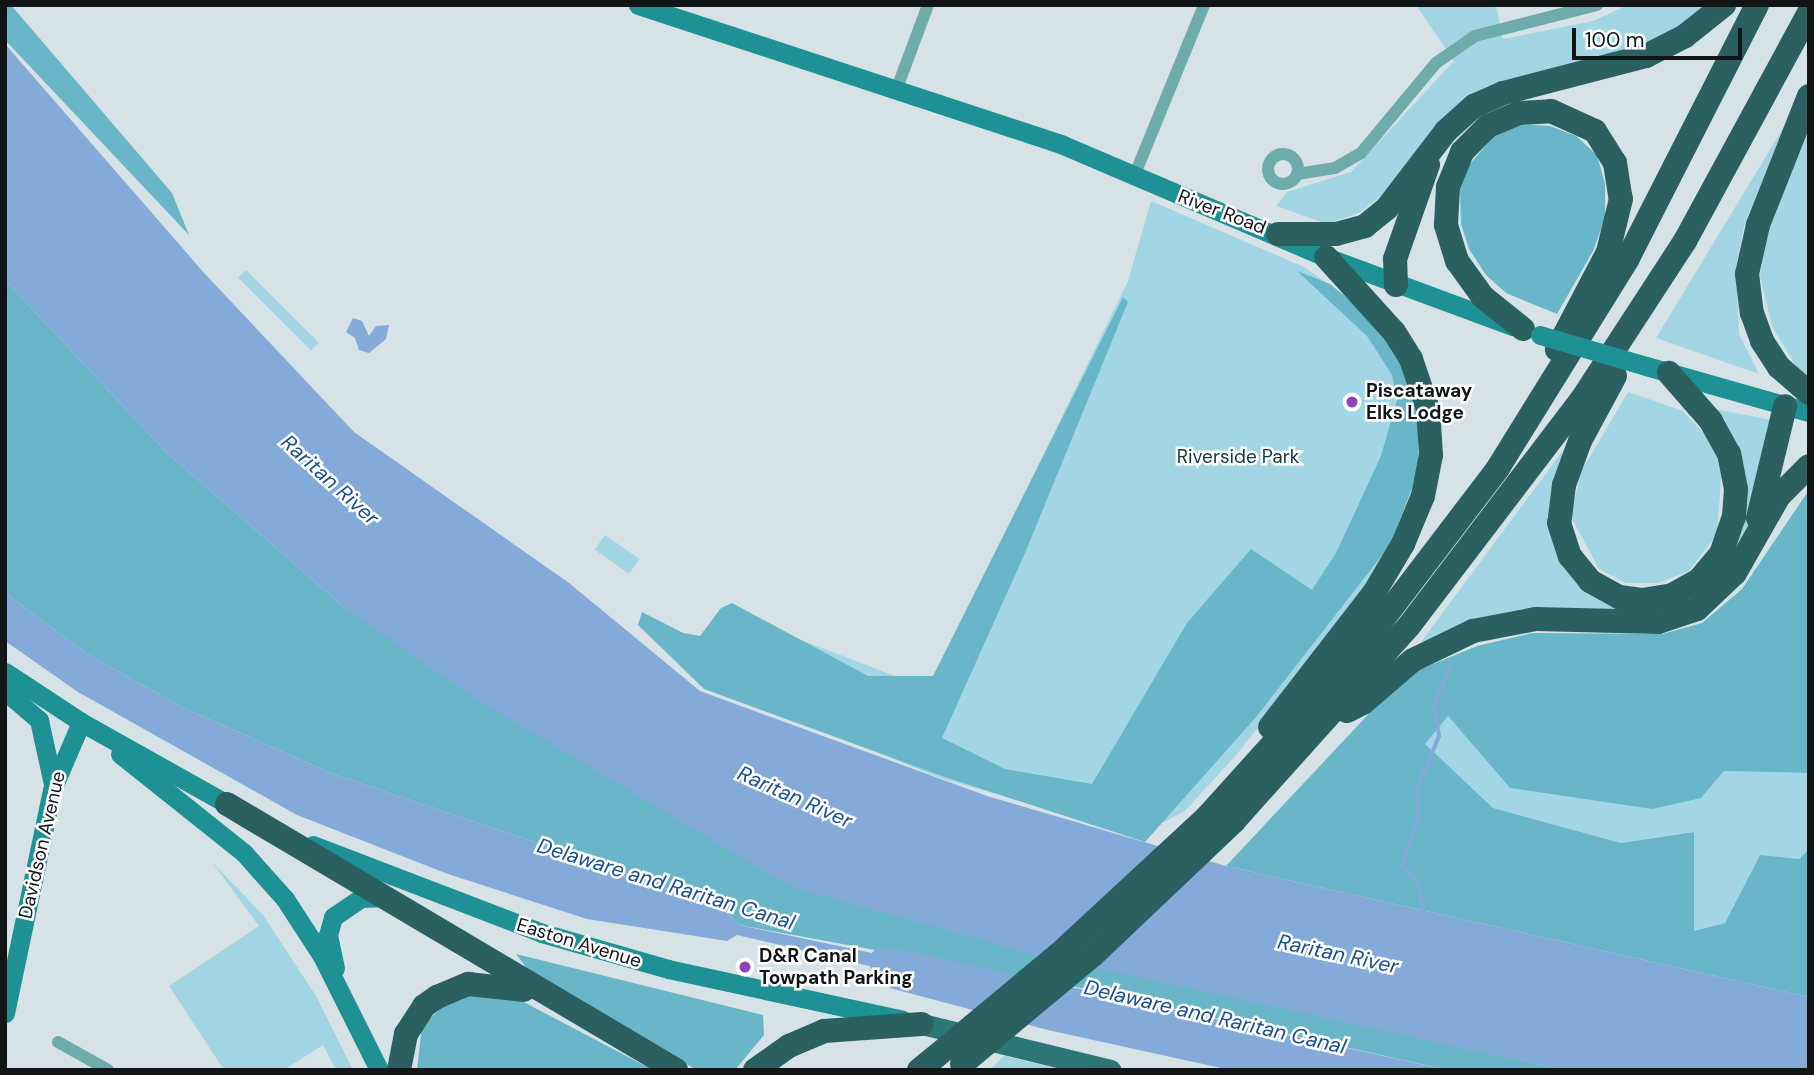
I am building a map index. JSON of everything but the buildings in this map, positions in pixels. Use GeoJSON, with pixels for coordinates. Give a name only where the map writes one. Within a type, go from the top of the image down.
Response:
{"type":"FeatureCollection","features":[{"type":"Feature","properties":{"kind":"highway"},"geometry":{"type":"LineString","coordinates":[[1278,234],[1336,234],[1365,226],[1387,208],[1459,116],[1487,98],[1646,56],[1685,36],[1724,5]]}},
{"type":"Feature","properties":{"kind":"highway"},"geometry":{"type":"LineString","coordinates":[[935,1066],[1207,817],[1371,635],[1498,468],[1622,270],[1757,5]]}},
{"type":"Feature","properties":{"kind":"highway"},"geometry":{"type":"LineString","coordinates":[[935,1066],[1093,955],[1234,821],[1330,718],[1511,498],[1582,399],[1685,242],[1809,13]]}},
{"type":"Feature","properties":{"kind":"highway"},"geometry":{"type":"LineString","coordinates":[[1809,96],[1755,233],[1747,288],[1756,328],[1770,355],[1809,393]]}},
{"type":"Feature","properties":{"kind":"highway"},"geometry":{"type":"LineString","coordinates":[[1498,468],[1498,446],[1587,296],[1619,217],[1620,180],[1606,147],[1583,122],[1551,111],[1518,113],[1488,126],[1462,152],[1448,187],[1446,225],[1457,261],[1483,297],[1532,332]]}},
{"type":"Feature","properties":{"kind":"highway"},"geometry":{"type":"LineString","coordinates":[[1396,285],[1395,259],[1433,151]]}},
{"type":"Feature","properties":{"kind":"highway"},"geometry":{"type":"LineString","coordinates":[[1657,369],[1711,421],[1729,454],[1736,489],[1734,517],[1721,554],[1699,580],[1672,595],[1630,599],[1599,588],[1576,565],[1561,534],[1560,502],[1593,415],[1688,259],[1685,242]]}},
{"type":"Feature","properties":{"kind":"highway"},"geometry":{"type":"LineString","coordinates":[[1233,789],[1241,762],[1374,593],[1403,544],[1428,475],[1430,424],[1411,359],[1394,332],[1326,257]]}},
{"type":"Feature","properties":{"kind":"highway"},"geometry":{"type":"LineString","coordinates":[[1753,539],[1797,409]]}},
{"type":"Feature","properties":{"kind":"highway"},"geometry":{"type":"LineString","coordinates":[[1330,718],[1363,704],[1413,660],[1473,631],[1536,619],[1643,623],[1684,615],[1723,588],[1787,485],[1809,466]]}},
{"type":"Feature","properties":{"kind":"highway"},"geometry":{"type":"LineString","coordinates":[[227,804],[676,1070]]}},
{"type":"Feature","properties":{"kind":"highway"},"geometry":{"type":"LineString","coordinates":[[399,1070],[400,1049],[414,1019],[451,989],[486,983],[549,997]]}},
{"type":"Feature","properties":{"kind":"highway"},"geometry":{"type":"LineString","coordinates":[[755,1070],[789,1046],[824,1031],[922,1024]]}},
{"type":"Feature","properties":{"kind":"main road","name":"River Road"},"geometry":{"type":"LineString","coordinates":[[650,7],[1063,145],[1133,179],[1278,234],[1396,285],[1532,332],[1797,409]]}},
{"type":"Feature","properties":{"kind":"main road","name":"Easton Avenue"},"geometry":{"type":"LineString","coordinates":[[5,673],[81,722],[227,804],[454,902],[667,970],[922,1024],[1110,1070]]}},
{"type":"Feature","properties":{"kind":"main road"},"geometry":{"type":"LineString","coordinates":[[5,691],[39,720],[53,785]]}},
{"type":"Feature","properties":{"kind":"main road","name":"Easton Avenue"},"geometry":{"type":"LineString","coordinates":[[81,722],[244,853],[303,925],[379,1070]]}},
{"type":"Feature","properties":{"kind":"main road","name":"Davidson Avenue"},"geometry":{"type":"LineString","coordinates":[[5,1013],[53,785],[81,722]]}},
{"type":"Feature","properties":{"kind":"main road"},"geometry":{"type":"LineString","coordinates":[[340,992],[329,926],[349,903],[382,897],[454,902]]}},
{"type":"Feature","properties":{"kind":"street"},"geometry":{"type":"LineString","coordinates":[[897,88],[928,5]]}},
{"type":"Feature","properties":{"kind":"street"},"geometry":{"type":"LineString","coordinates":[[1133,179],[1204,5]]}},
{"type":"Feature","properties":{"kind":"street"},"geometry":{"type":"LineString","coordinates":[[1297,174],[1335,168],[1361,153],[1436,63],[1475,36],[1592,6]]}},
{"type":"Feature","properties":{"kind":"street"},"geometry":{"type":"LineString","coordinates":[[58,1042],[108,1070]]}},
{"type":"Feature","properties":{"kind":"green space"},"geometry":{"type":"Polygon","coordinates":[[[1416,5],[1496,5],[1503,39],[1593,21],[1628,5],[1708,5],[1672,33],[1606,57],[1535,73],[1361,212],[1327,224],[1276,206],[1287,192],[1351,172],[1454,61],[1416,5]]]}},
{"type":"Feature","properties":{"kind":"green space"},"geometry":{"type":"Polygon","coordinates":[[[1788,120],[1744,226],[1736,266],[1739,334],[1759,374],[1656,338],[1788,120]]]}},
{"type":"Feature","properties":{"kind":"green space"},"geometry":{"type":"Polygon","coordinates":[[[1809,124],[1809,378],[1797,368],[1772,326],[1760,277],[1764,247],[1779,198],[1809,124]]]}},
{"type":"Feature","properties":{"kind":"green space","name":"Riverside Park"},"geometry":{"type":"Polygon","coordinates":[[[1151,201],[1304,267],[1353,301],[1414,387],[1420,470],[1395,541],[1349,612],[1237,754],[1185,811],[1140,835],[940,778],[696,678],[733,614],[929,689],[1128,281],[1151,201]]]}},
{"type":"Feature","properties":{"kind":"green space"},"geometry":{"type":"Polygon","coordinates":[[[246,270],[319,343],[311,351],[238,278],[246,270]]]}},
{"type":"Feature","properties":{"kind":"green space"},"geometry":{"type":"Polygon","coordinates":[[[1628,392],[1683,411],[1706,436],[1722,465],[1717,534],[1689,571],[1658,583],[1626,583],[1599,569],[1571,517],[1581,472],[1628,392]]]}},
{"type":"Feature","properties":{"kind":"green space"},"geometry":{"type":"Polygon","coordinates":[[[1715,409],[1772,420],[1773,427],[1744,542],[1720,581],[1704,595],[1659,614],[1566,610],[1516,613],[1421,642],[1578,430],[1557,482],[1551,518],[1558,547],[1573,573],[1597,594],[1628,605],[1661,605],[1703,585],[1736,538],[1744,494],[1736,449],[1715,409]]]}},
{"type":"Feature","properties":{"kind":"green space"},"geometry":{"type":"Polygon","coordinates":[[[605,535],[639,559],[629,574],[595,550],[605,535]]]}},
{"type":"Feature","properties":{"kind":"green space"},"geometry":{"type":"Polygon","coordinates":[[[1448,716],[1510,788],[1701,798],[1724,771],[1809,773],[1809,849],[1799,859],[1760,855],[1725,923],[1694,931],[1693,832],[1621,843],[1493,808],[1424,744],[1448,716]]]}},
{"type":"Feature","properties":{"kind":"green space"},"geometry":{"type":"Polygon","coordinates":[[[212,862],[263,915],[316,996],[353,1070],[336,1070],[323,1045],[284,1070],[224,1070],[169,986],[259,926],[212,862]]]}},
{"type":"Feature","properties":{"kind":"green space"},"geometry":{"type":"Polygon","coordinates":[[[1004,1056],[1064,1070],[989,1070],[1004,1056]]]}},
{"type":"Feature","properties":{"kind":"shaded area"},"geometry":{"type":"Polygon","coordinates":[[[5,5],[11,5],[172,193],[189,235],[5,40],[5,5]]]}},
{"type":"Feature","properties":{"kind":"shaded area"},"geometry":{"type":"Polygon","coordinates":[[[1519,124],[1550,126],[1576,136],[1597,155],[1605,184],[1605,218],[1593,251],[1557,314],[1506,293],[1486,275],[1469,249],[1461,224],[1460,190],[1469,165],[1493,137],[1519,124]]]}},
{"type":"Feature","properties":{"kind":"shaded area"},"geometry":{"type":"Polygon","coordinates":[[[1297,271],[1330,284],[1353,303],[1385,335],[1406,369],[1418,416],[1418,472],[1390,545],[1257,716],[1145,842],[942,776],[704,689],[638,625],[642,612],[683,633],[700,636],[721,608],[732,603],[868,676],[933,676],[1123,297],[1128,302],[1025,553],[942,738],[1005,769],[1092,784],[1187,623],[1251,549],[1312,590],[1336,553],[1381,456],[1397,400],[1392,375],[1367,336],[1297,271]]]}},
{"type":"Feature","properties":{"kind":"shaded area"},"geometry":{"type":"Polygon","coordinates":[[[5,280],[166,452],[347,610],[1115,970],[1564,1070],[1447,1070],[1092,990],[739,925],[726,912],[610,867],[333,774],[182,707],[89,655],[5,593],[5,280]]]}},
{"type":"Feature","properties":{"kind":"shaded area"},"geometry":{"type":"Polygon","coordinates":[[[1809,490],[1809,773],[1724,771],[1701,798],[1652,809],[1510,788],[1448,716],[1425,744],[1493,808],[1621,843],[1694,832],[1694,931],[1725,923],[1760,855],[1799,859],[1809,849],[1809,997],[1226,866],[1378,704],[1421,669],[1477,646],[1532,633],[1662,634],[1702,623],[1742,589],[1809,490]]]}},
{"type":"Feature","properties":{"kind":"shaded area"},"geometry":{"type":"Polygon","coordinates":[[[516,954],[763,1015],[764,1035],[735,1070],[697,1070],[535,979],[516,954]]]}},
{"type":"Feature","properties":{"kind":"shaded area"},"geometry":{"type":"Polygon","coordinates":[[[497,988],[653,1070],[417,1070],[422,1026],[450,1000],[497,988]]]}},
{"type":"Feature","properties":{"kind":"water","name":"Raritan River"},"geometry":{"type":"Polygon","coordinates":[[[5,44],[205,274],[354,432],[569,583],[700,691],[987,796],[1226,866],[1809,997],[1809,1070],[1564,1070],[1032,954],[791,887],[479,701],[347,610],[166,452],[5,280],[5,44]]]}},
{"type":"Feature","properties":{"kind":"water"},"geometry":{"type":"Polygon","coordinates":[[[353,318],[362,321],[369,336],[376,326],[389,325],[386,339],[369,353],[359,350],[355,338],[346,332],[353,318]]]}},
{"type":"Feature","properties":{"kind":"water"},"geometry":{"type":"Polygon","coordinates":[[[5,593],[89,655],[182,707],[333,774],[610,867],[726,912],[739,925],[872,953],[876,948],[908,951],[1447,1070],[1230,1070],[1048,1030],[890,988],[869,966],[737,935],[727,941],[587,919],[448,874],[297,815],[78,692],[5,641],[5,593]]]}},
{"type":"Feature","properties":{"kind":"waterway"},"geometry":{"type":"LineString","coordinates":[[1424,913],[1418,884],[1402,864],[1418,821],[1417,790],[1439,736],[1434,703],[1452,664]]}},
{"type":"Feature","properties":{"kind":"place","name":"Piscataway Elks Lodge"},"geometry":{"type":"Point","coordinates":[1352,402]}},
{"type":"Feature","properties":{"kind":"place","name":"D&R Canal Towpath Parking"},"geometry":{"type":"Point","coordinates":[745,967]}},
{"type":"Feature","properties":{"kind":"water label","name":"Delaware and Raritan Canal"},"geometry":{"type":"Point","coordinates":[666,884]}},
{"type":"Feature","properties":{"kind":"water label","name":"Delaware and Raritan Canal"},"geometry":{"type":"Point","coordinates":[1215,1017]}}]}
